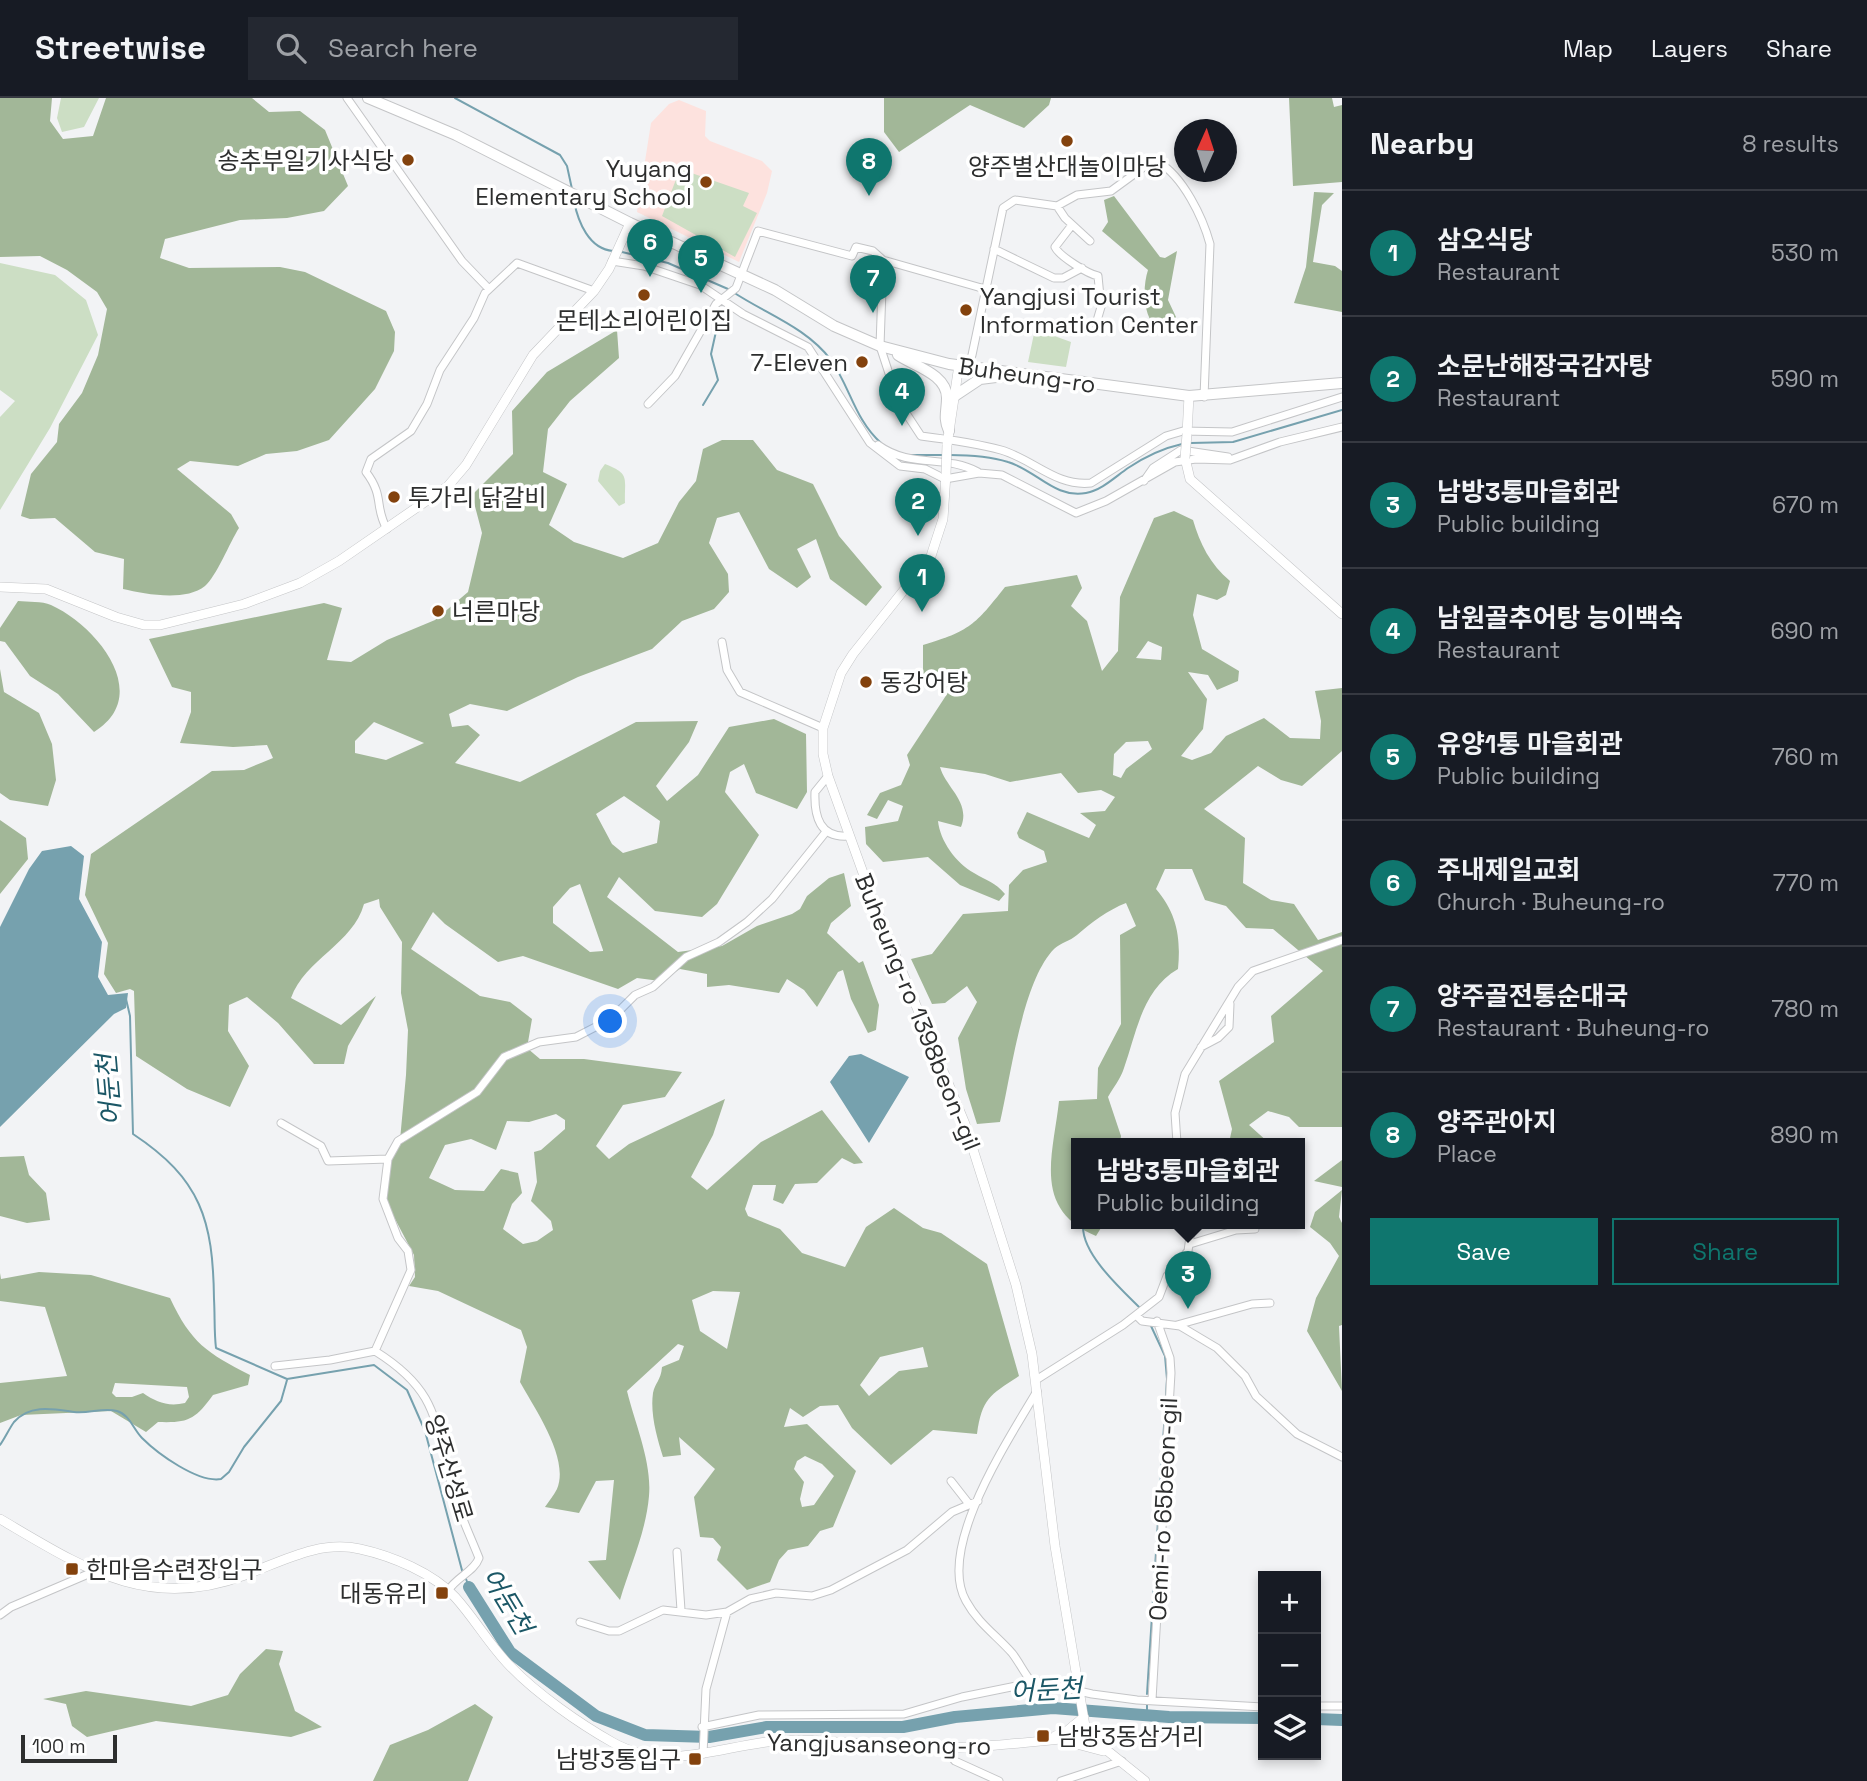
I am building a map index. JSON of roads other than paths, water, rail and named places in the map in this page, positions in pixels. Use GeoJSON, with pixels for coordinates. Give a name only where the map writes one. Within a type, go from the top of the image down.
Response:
{"type":"FeatureCollection","features":[{"type":"Feature","properties":{"kind":"main road","name":"Buheung-ro"},"geometry":{"type":"LineString","coordinates":[[368,98],[456,135],[630,223],[741,273],[796,301],[834,326],[885,348],[959,366],[1189,397],[1342,383]]}},
{"type":"Feature","properties":{"kind":"main road"},"geometry":{"type":"LineString","coordinates":[[885,348],[942,382],[947,396],[944,420],[948,438]]}},
{"type":"Feature","properties":{"kind":"main road"},"geometry":{"type":"LineString","coordinates":[[953,397],[980,379],[1022,374]]}},
{"type":"Feature","properties":{"kind":"street"},"geometry":{"type":"LineString","coordinates":[[347,98],[462,261],[489,289]]}},
{"type":"Feature","properties":{"kind":"street"},"geometry":{"type":"LineString","coordinates":[[959,366],[970,360],[972,355],[1003,208],[1015,200],[1058,206],[1077,195],[1111,191],[1148,164],[1158,162],[1169,168],[1185,193],[1202,222],[1210,244],[1205,397]]}},
{"type":"Feature","properties":{"kind":"street"},"geometry":{"type":"LineString","coordinates":[[1058,206],[1072,225],[1090,241]]}},
{"type":"Feature","properties":{"kind":"street"},"geometry":{"type":"LineString","coordinates":[[0,587],[46,589],[144,625],[171,624],[244,604],[300,583],[387,529],[448,486],[466,466],[533,355],[594,291],[630,223]]}},
{"type":"Feature","properties":{"kind":"street"},"geometry":{"type":"LineString","coordinates":[[1072,225],[1055,247],[1060,254],[1098,276],[1101,285],[1101,307],[1096,324]]}},
{"type":"Feature","properties":{"kind":"street"},"geometry":{"type":"LineString","coordinates":[[648,404],[675,376],[723,298],[736,288],[758,231],[837,254],[852,256],[856,247],[873,251],[883,260],[985,289]]}},
{"type":"Feature","properties":{"kind":"street"},"geometry":{"type":"LineString","coordinates":[[994,249],[1054,278],[1063,278],[1082,268]]}},
{"type":"Feature","properties":{"kind":"street"},"geometry":{"type":"LineString","coordinates":[[613,259],[644,266],[700,285],[808,348],[869,441],[900,466],[925,469],[945,477],[979,472],[1002,475],[1076,513],[1144,481],[1175,461],[1235,459],[1280,442],[1342,427]]}},
{"type":"Feature","properties":{"kind":"street"},"geometry":{"type":"LineString","coordinates":[[883,260],[885,348],[898,401],[921,436],[948,438],[1001,450],[1063,481],[1077,484],[1091,482],[1112,472],[1166,436],[1232,432],[1342,397]]}},
{"type":"Feature","properties":{"kind":"street"},"geometry":{"type":"LineString","coordinates":[[387,529],[382,520],[379,489],[366,472],[371,459],[411,430],[427,404],[440,370],[489,289],[517,263],[594,291]]}},
{"type":"Feature","properties":{"kind":"street","name":"Buheung-ro 1398beon-gil"},"geometry":{"type":"LineString","coordinates":[[959,366],[948,438],[941,527],[930,556],[853,654],[833,692],[823,728],[823,754],[848,836],[965,1125],[1016,1285],[1036,1380],[1055,1546],[1083,1717],[1092,1737]]}},
{"type":"Feature","properties":{"kind":"street"},"geometry":{"type":"LineString","coordinates":[[1189,397],[1185,460],[1190,479],[1342,614]]}},
{"type":"Feature","properties":{"kind":"street"},"geometry":{"type":"LineString","coordinates":[[869,441],[899,458],[963,464],[979,472]]}},
{"type":"Feature","properties":{"kind":"street"},"geometry":{"type":"LineString","coordinates":[[1144,481],[1153,468],[1181,450],[1235,459]]}},
{"type":"Feature","properties":{"kind":"street"},"geometry":{"type":"LineString","coordinates":[[722,642],[727,670],[740,692],[823,728]]}},
{"type":"Feature","properties":{"kind":"street"},"geometry":{"type":"LineString","coordinates":[[828,776],[816,792],[814,806],[825,832],[834,837],[848,836]]}},
{"type":"Feature","properties":{"kind":"street"},"geometry":{"type":"LineString","coordinates":[[275,1366],[330,1360],[375,1351],[411,1270],[409,1255],[398,1238],[383,1199],[388,1159],[398,1141],[477,1092],[504,1057],[538,1042],[576,1037],[611,1019],[635,995],[653,987],[686,957],[719,942],[747,922],[772,899],[825,832]]}},
{"type":"Feature","properties":{"kind":"street"},"geometry":{"type":"LineString","coordinates":[[1177,1138],[1175,1113],[1185,1074],[1238,987],[1253,971],[1342,940]]}},
{"type":"Feature","properties":{"kind":"street"},"geometry":{"type":"LineString","coordinates":[[1200,1047],[1217,1038],[1229,1027],[1230,1001]]}},
{"type":"Feature","properties":{"kind":"street"},"geometry":{"type":"LineString","coordinates":[[281,1123],[321,1146],[328,1161],[388,1159]]}},
{"type":"Feature","properties":{"kind":"street"},"geometry":{"type":"LineString","coordinates":[[1036,1380],[1141,1312],[1159,1297],[1167,1276],[1190,1244],[1191,1229]]}},
{"type":"Feature","properties":{"kind":"street"},"geometry":{"type":"LineString","coordinates":[[1190,1244],[1236,1230],[1255,1229]]}},
{"type":"Feature","properties":{"kind":"street"},"geometry":{"type":"LineString","coordinates":[[1177,1326],[1252,1304],[1270,1303]]}},
{"type":"Feature","properties":{"kind":"street"},"geometry":{"type":"LineString","coordinates":[[1141,1312],[1151,1321],[1177,1326],[1217,1348],[1245,1376],[1256,1396],[1297,1434],[1342,1457]]}},
{"type":"Feature","properties":{"kind":"street","name":"Oemi-ro 65beon-gil"},"geometry":{"type":"LineString","coordinates":[[1151,1321],[1170,1358],[1171,1373],[1152,1700]]}},
{"type":"Feature","properties":{"kind":"street","name":"양주산성로"},"geometry":{"type":"LineString","coordinates":[[375,1351],[418,1383],[435,1413],[452,1487],[478,1558],[476,1565],[456,1579],[448,1591]]}},
{"type":"Feature","properties":{"kind":"street"},"geometry":{"type":"LineString","coordinates":[[1037,1390],[974,1504],[958,1552],[957,1574],[964,1599],[981,1624],[1012,1654],[1030,1680],[1092,1695],[1258,1707]]}},
{"type":"Feature","properties":{"kind":"street"},"geometry":{"type":"LineString","coordinates":[[951,1481],[974,1504]]}},
{"type":"Feature","properties":{"kind":"street"},"geometry":{"type":"LineString","coordinates":[[580,1622],[609,1631],[619,1631],[655,1612],[681,1610],[706,1615],[727,1612],[750,1599],[776,1592],[812,1596],[831,1590],[907,1550],[936,1524],[974,1504]]}},
{"type":"Feature","properties":{"kind":"street","name":"Yangjusanseong-ro"},"geometry":{"type":"LineString","coordinates":[[0,1519],[93,1572],[147,1587],[194,1587],[231,1580],[313,1549],[339,1546],[359,1548],[392,1559],[448,1591],[517,1674],[612,1742],[658,1758],[791,1740],[944,1748],[1092,1737]]}},
{"type":"Feature","properties":{"kind":"street"},"geometry":{"type":"LineString","coordinates":[[677,1552],[681,1610]]}},
{"type":"Feature","properties":{"kind":"street"},"geometry":{"type":"LineString","coordinates":[[0,1615],[11,1607],[93,1572]]}},
{"type":"Feature","properties":{"kind":"street"},"geometry":{"type":"LineString","coordinates":[[703,1751],[702,1727],[711,1664],[727,1612]]}},
{"type":"Feature","properties":{"kind":"street"},"geometry":{"type":"LineString","coordinates":[[702,1727],[759,1715],[904,1714],[962,1697],[1026,1684],[1030,1680]]}},
{"type":"Feature","properties":{"kind":"street"},"geometry":{"type":"LineString","coordinates":[[1321,1706],[1342,1706]]}},
{"type":"Feature","properties":{"kind":"street"},"geometry":{"type":"LineString","coordinates":[[1043,1740],[1067,1731],[1083,1717]]}},
{"type":"Feature","properties":{"kind":"street"},"geometry":{"type":"LineString","coordinates":[[1092,1737],[1145,1781]]}},
{"type":"Feature","properties":{"kind":"street"},"geometry":{"type":"LineString","coordinates":[[1043,1740],[1085,1744],[1120,1759]]}},
{"type":"Feature","properties":{"kind":"street"},"geometry":{"type":"LineString","coordinates":[[944,1748],[955,1761],[999,1781]]}},
{"type":"Feature","properties":{"kind":"street"},"geometry":{"type":"LineString","coordinates":[[1061,1781],[1120,1759]]}},
{"type":"Feature","properties":{"kind":"water"},"geometry":{"type":"Polygon","coordinates":[[[71,846],[84,856],[79,899],[102,942],[98,977],[108,995],[128,993],[126,1008],[114,1014],[0,1127],[0,927],[29,869],[42,851],[71,846]]]}},
{"type":"Feature","properties":{"kind":"water"},"geometry":{"type":"Polygon","coordinates":[[[861,1054],[909,1077],[869,1143],[830,1082],[849,1056],[861,1054]]]}},
{"type":"Feature","properties":{"kind":"waterway"},"geometry":{"type":"LineString","coordinates":[[455,98],[560,155],[567,166],[572,189]]}},
{"type":"Feature","properties":{"kind":"waterway"},"geometry":{"type":"LineString","coordinates":[[574,201],[578,217],[591,240],[613,251]]}},
{"type":"Feature","properties":{"kind":"waterway"},"geometry":{"type":"LineString","coordinates":[[622,252],[668,263],[728,289]]}},
{"type":"Feature","properties":{"kind":"waterway"},"geometry":{"type":"LineString","coordinates":[[733,292],[798,330],[821,349],[838,370],[865,424],[881,443]]}},
{"type":"Feature","properties":{"kind":"waterway"},"geometry":{"type":"LineString","coordinates":[[703,405],[718,380],[711,354],[717,327]]}},
{"type":"Feature","properties":{"kind":"waterway"},"geometry":{"type":"LineString","coordinates":[[1191,443],[1233,442],[1342,410]]}},
{"type":"Feature","properties":{"kind":"waterway"},"geometry":{"type":"LineString","coordinates":[[950,455],[979,456],[1008,462],[1055,488],[1075,494],[1097,489],[1140,461],[1182,444]]}},
{"type":"Feature","properties":{"kind":"waterway"},"geometry":{"type":"LineString","coordinates":[[911,455],[944,455]]}},
{"type":"Feature","properties":{"kind":"waterway","name":"어둔천"},"geometry":{"type":"LineString","coordinates":[[126,999],[130,1016],[133,1134],[174,1168],[199,1204],[206,1224],[213,1271],[216,1348],[287,1379],[374,1365],[407,1390],[425,1431],[463,1574]]}},
{"type":"Feature","properties":{"kind":"waterway"},"geometry":{"type":"LineString","coordinates":[[1083,1229],[1089,1249],[1096,1260],[1141,1309]]}},
{"type":"Feature","properties":{"kind":"waterway"},"geometry":{"type":"LineString","coordinates":[[1147,1694],[1167,1379],[1165,1356],[1151,1326]]}},
{"type":"Feature","properties":{"kind":"waterway"},"geometry":{"type":"LineString","coordinates":[[0,1445],[14,1422],[27,1412],[42,1409],[80,1412],[112,1410],[125,1416],[142,1438],[179,1466],[201,1477],[221,1479],[281,1401],[287,1380]]}},
{"type":"Feature","properties":{"kind":"waterway","name":"어둔천"},"geometry":{"type":"LineString","coordinates":[[466,1579],[469,1587]]}},
{"type":"Feature","properties":{"kind":"waterway","name":"어둔천"},"geometry":{"type":"LineString","coordinates":[[469,1587],[510,1652],[596,1716],[645,1735],[709,1737],[767,1727],[903,1727],[955,1717],[1053,1708],[1169,1717],[1258,1718]]}},
{"type":"Feature","properties":{"kind":"waterway"},"geometry":{"type":"LineString","coordinates":[[1147,1705],[1147,1714]]}},
{"type":"Feature","properties":{"kind":"waterway","name":"어둔천"},"geometry":{"type":"LineString","coordinates":[[1321,1719],[1342,1720]]}},
{"type":"Feature","properties":{"kind":"place","name":"양주별산대놀이마당"},"geometry":{"type":"Point","coordinates":[1067,141]}},
{"type":"Feature","properties":{"kind":"place","name":"송추부일기사식당"},"geometry":{"type":"Point","coordinates":[408,160]}},
{"type":"Feature","properties":{"kind":"place","name":"Yuyang Elementary School"},"geometry":{"type":"Point","coordinates":[706,182]}},
{"type":"Feature","properties":{"kind":"place","name":"양주관아지"},"geometry":{"type":"Point","coordinates":[869,196]}},
{"type":"Feature","properties":{"kind":"place","name":"주내제일교회"},"geometry":{"type":"Point","coordinates":[650,277]}},
{"type":"Feature","properties":{"kind":"place","name":"유양1통 마을회관"},"geometry":{"type":"Point","coordinates":[701,293]}},
{"type":"Feature","properties":{"kind":"place","name":"몬테소리어린이집"},"geometry":{"type":"Point","coordinates":[644,295]}},
{"type":"Feature","properties":{"kind":"place","name":"Yangjusi Tourist Information Center"},"geometry":{"type":"Point","coordinates":[966,310]}},
{"type":"Feature","properties":{"kind":"place","name":"양주골전통순대국"},"geometry":{"type":"Point","coordinates":[873,313]}},
{"type":"Feature","properties":{"kind":"place","name":"7-Eleven"},"geometry":{"type":"Point","coordinates":[862,362]}},
{"type":"Feature","properties":{"kind":"place","name":"남원골추어탕 능이백숙"},"geometry":{"type":"Point","coordinates":[902,426]}},
{"type":"Feature","properties":{"kind":"place","name":"투가리 닭갈비"},"geometry":{"type":"Point","coordinates":[394,497]}},
{"type":"Feature","properties":{"kind":"place","name":"소문난해장국감자탕"},"geometry":{"type":"Point","coordinates":[918,536]}},
{"type":"Feature","properties":{"kind":"place","name":"너른마당"},"geometry":{"type":"Point","coordinates":[438,611]}},
{"type":"Feature","properties":{"kind":"place","name":"삼오식당"},"geometry":{"type":"Point","coordinates":[922,612]}},
{"type":"Feature","properties":{"kind":"place","name":"동강어탕"},"geometry":{"type":"Point","coordinates":[866,682]}},
{"type":"Feature","properties":{"kind":"place","name":"남방3통마을회관"},"geometry":{"type":"Point","coordinates":[1188,1309]}},
{"type":"Feature","properties":{"kind":"place","name":"한마음수련장입구"},"geometry":{"type":"Point","coordinates":[72,1569]}},
{"type":"Feature","properties":{"kind":"place","name":"대동유리"},"geometry":{"type":"Point","coordinates":[442,1593]}},
{"type":"Feature","properties":{"kind":"place","name":"남방3동삼거리"},"geometry":{"type":"Point","coordinates":[1043,1736]}},
{"type":"Feature","properties":{"kind":"place","name":"남방3통입구"},"geometry":{"type":"Point","coordinates":[695,1759]}}]}
